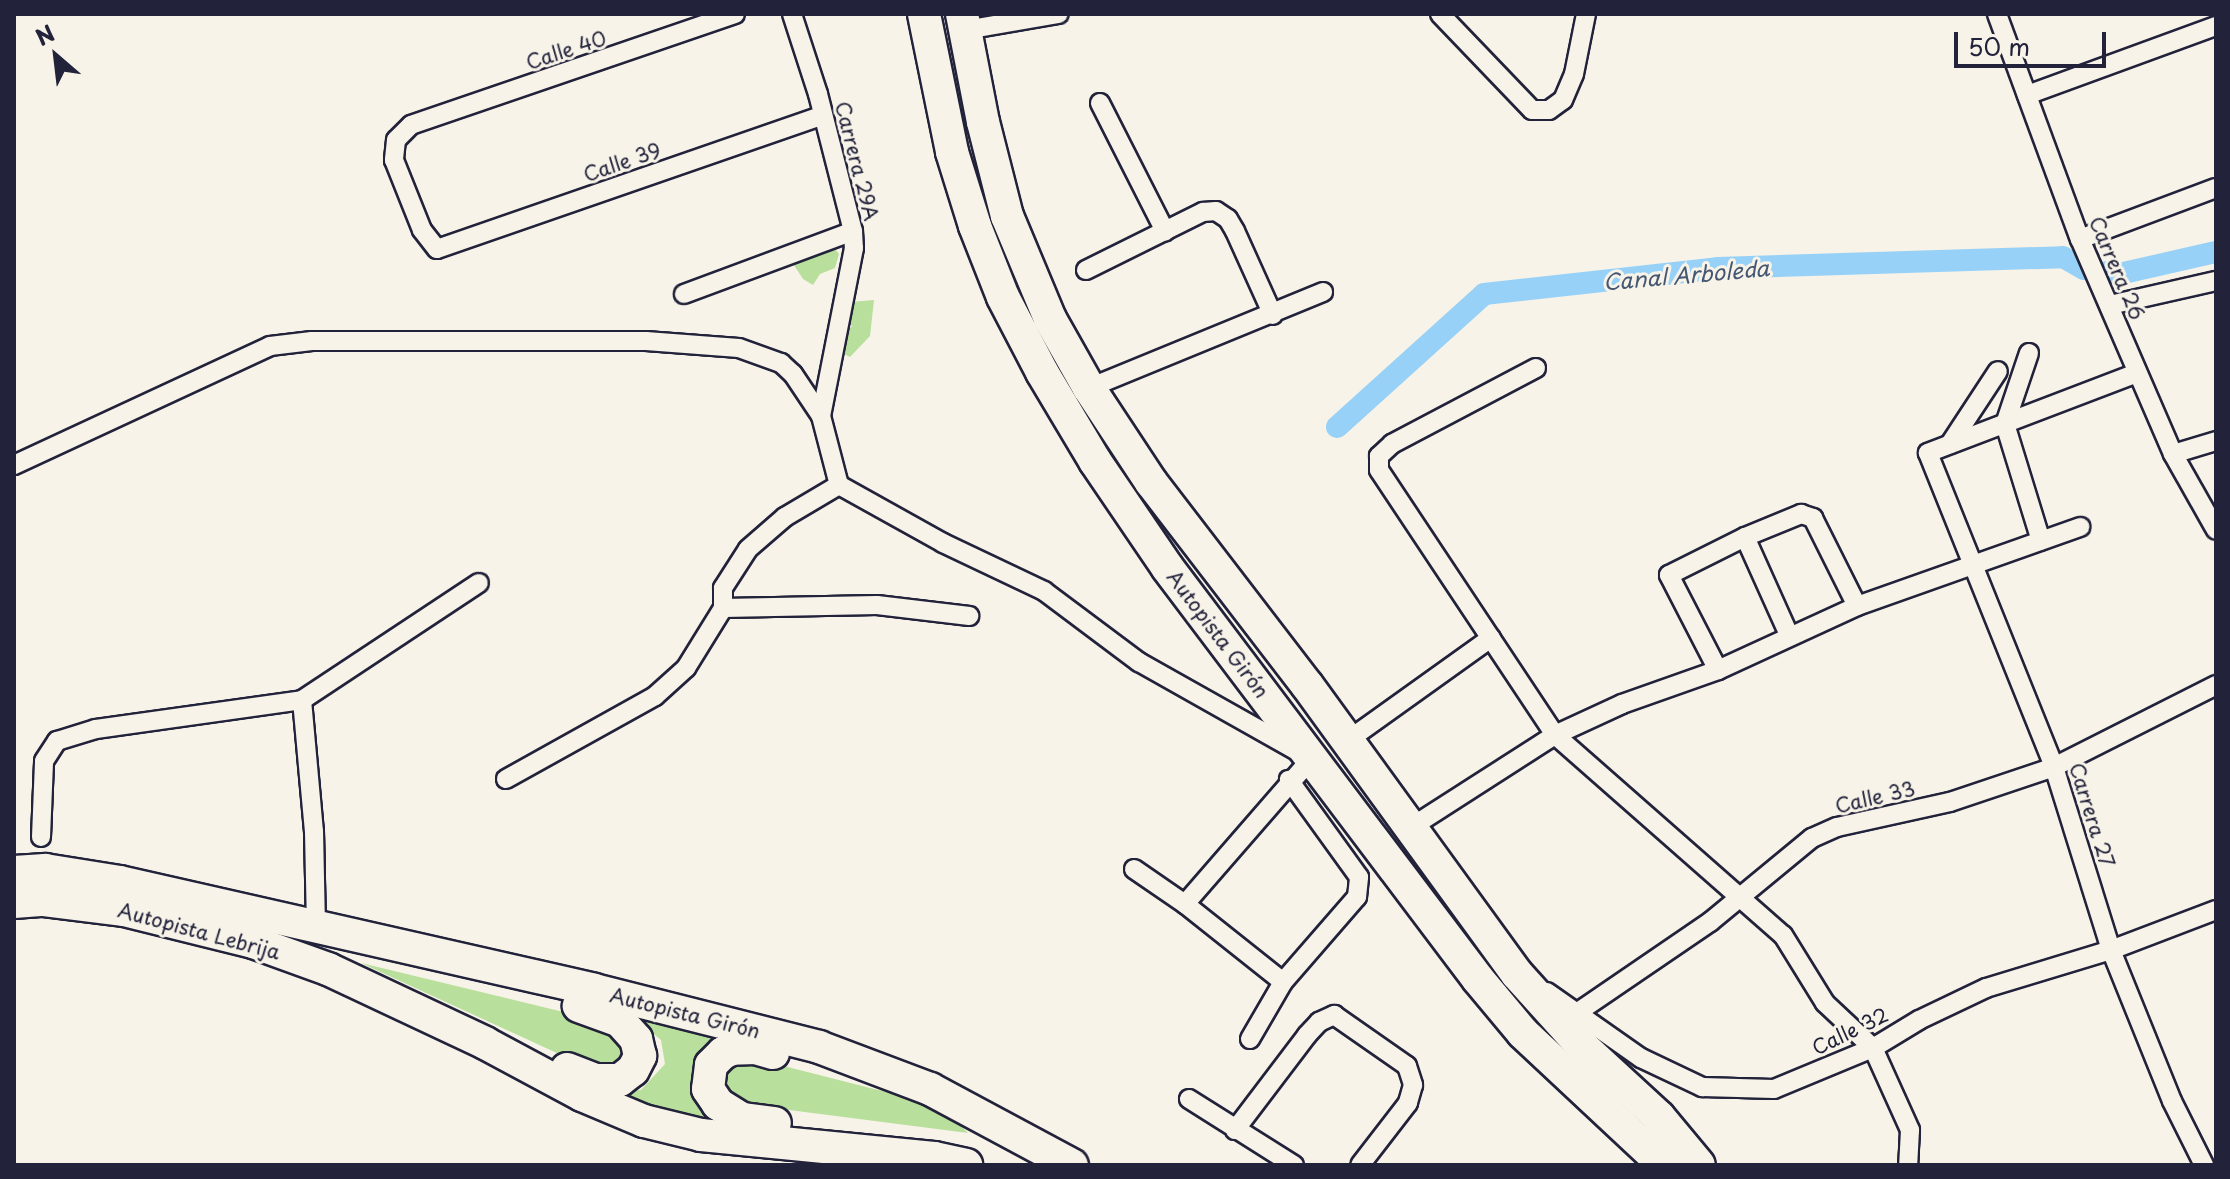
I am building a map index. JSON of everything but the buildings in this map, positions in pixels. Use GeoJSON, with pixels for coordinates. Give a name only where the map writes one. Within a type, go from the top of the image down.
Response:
{"type":"FeatureCollection","features":[{"type":"Feature","properties":{"kind":"highway","name":"Autopista Girón"},"geometry":{"type":"LineString","coordinates":[[924,14],[935,77],[964,195],[1003,297],[1095,461],[1300,769],[1523,1033],[1664,1165]]}},
{"type":"Feature","properties":{"kind":"highway","name":"Autopista Girón"},"geometry":{"type":"LineString","coordinates":[[964,22],[1007,216],[1050,319],[1089,388],[1151,482],[1347,741],[1517,974],[1583,1047],[1659,1117],[1699,1165]]}},
{"type":"Feature","properties":{"kind":"highway","name":"Autopista Lebrija"},"geometry":{"type":"LineString","coordinates":[[14,872],[45,870],[120,882],[371,939]]}},
{"type":"Feature","properties":{"kind":"highway","name":"Autopista Lebrija"},"geometry":{"type":"LineString","coordinates":[[14,902],[44,900],[124,910],[253,942],[328,969],[376,992]]}},
{"type":"Feature","properties":{"kind":"highway","name":"Autopista Girón"},"geometry":{"type":"LineString","coordinates":[[371,939],[819,1047],[909,1081],[1072,1165]]}},
{"type":"Feature","properties":{"kind":"highway"},"geometry":{"type":"LineString","coordinates":[[371,939],[418,963],[608,1014],[629,1028],[636,1039],[640,1056],[633,1070],[620,1080],[596,1080],[419,998],[376,992]]}},
{"type":"Feature","properties":{"kind":"highway"},"geometry":{"type":"LineString","coordinates":[[376,992],[485,1043],[582,1095],[644,1121],[701,1135],[934,1158],[966,1165]]}},
{"type":"Feature","properties":{"kind":"highway"},"geometry":{"type":"LineString","coordinates":[[909,1081],[872,1081],[756,1048],[732,1049],[723,1053],[708,1075],[708,1089],[718,1104],[742,1119],[963,1148],[991,1165]]}},
{"type":"Feature","properties":{"kind":"street","name":"Calle 40"},"geometry":{"type":"LineString","coordinates":[[437,249],[422,230],[394,160],[396,140],[411,125],[735,14]]}},
{"type":"Feature","properties":{"kind":"street","name":"Carrera 29A"},"geometry":{"type":"LineString","coordinates":[[792,14],[853,231],[851,262],[821,416]]}},
{"type":"Feature","properties":{"kind":"street"},"geometry":{"type":"LineString","coordinates":[[964,22],[1059,14]]}},
{"type":"Feature","properties":{"kind":"street"},"geometry":{"type":"LineString","coordinates":[[1440,14],[1532,110],[1549,110],[1563,100],[1574,74],[1586,14]]}},
{"type":"Feature","properties":{"kind":"street","name":"Carrera 26"},"geometry":{"type":"LineString","coordinates":[[1997,14],[2080,239],[2173,454],[2216,530]]}},
{"type":"Feature","properties":{"kind":"street"},"geometry":{"type":"LineString","coordinates":[[2027,95],[2216,26]]}},
{"type":"Feature","properties":{"kind":"street"},"geometry":{"type":"LineString","coordinates":[[1100,103],[1165,231]]}},
{"type":"Feature","properties":{"kind":"street","name":"Calle 39"},"geometry":{"type":"LineString","coordinates":[[437,249],[822,116]]}},
{"type":"Feature","properties":{"kind":"street"},"geometry":{"type":"LineString","coordinates":[[2080,239],[2216,188]]}},
{"type":"Feature","properties":{"kind":"street"},"geometry":{"type":"LineString","coordinates":[[1086,270],[1203,212],[1216,211],[1228,219],[1273,315]]}},
{"type":"Feature","properties":{"kind":"street"},"geometry":{"type":"LineString","coordinates":[[684,294],[853,231]]}},
{"type":"Feature","properties":{"kind":"street"},"geometry":{"type":"LineString","coordinates":[[2110,305],[2216,281]]}},
{"type":"Feature","properties":{"kind":"street"},"geometry":{"type":"LineString","coordinates":[[1089,388],[1323,292]]}},
{"type":"Feature","properties":{"kind":"street"},"geometry":{"type":"LineString","coordinates":[[14,465],[270,346],[312,341],[646,341],[739,348],[781,363],[793,374],[821,416],[839,485],[943,543],[1044,591],[1139,662],[1300,769],[1359,877],[1357,897],[1283,982],[1250,1039]]}},
{"type":"Feature","properties":{"kind":"street"},"geometry":{"type":"LineString","coordinates":[[2029,353],[2005,424],[2041,541]]}},
{"type":"Feature","properties":{"kind":"street"},"geometry":{"type":"LineString","coordinates":[[1536,368],[1382,451],[1377,461],[1385,480],[1436,550],[1555,735],[1783,935],[1825,1003],[1873,1048],[1910,1130],[1908,1165]]}},
{"type":"Feature","properties":{"kind":"street"},"geometry":{"type":"LineString","coordinates":[[1950,444],[1998,371]]}},
{"type":"Feature","properties":{"kind":"street"},"geometry":{"type":"LineString","coordinates":[[1950,444],[2137,373]]}},
{"type":"Feature","properties":{"kind":"street"},"geometry":{"type":"LineString","coordinates":[[2173,454],[2216,441]]}},
{"type":"Feature","properties":{"kind":"street","name":"Carrera 27"},"geometry":{"type":"LineString","coordinates":[[1950,444],[1928,453],[2054,767],[2111,950],[2172,1101],[2204,1165]]}},
{"type":"Feature","properties":{"kind":"street"},"geometry":{"type":"LineString","coordinates":[[506,779],[655,696],[686,668],[723,608],[723,588],[748,549],[785,517],[839,485]]}},
{"type":"Feature","properties":{"kind":"street"},"geometry":{"type":"LineString","coordinates":[[1718,670],[1669,575],[1745,537],[1801,514],[1813,518],[1857,606]]}},
{"type":"Feature","properties":{"kind":"street"},"geometry":{"type":"LineString","coordinates":[[1410,828],[1555,735],[1622,704],[1718,670],[1857,606],[2080,527]]}},
{"type":"Feature","properties":{"kind":"street"},"geometry":{"type":"LineString","coordinates":[[1745,537],[1789,635]]}},
{"type":"Feature","properties":{"kind":"street"},"geometry":{"type":"LineString","coordinates":[[41,837],[44,761],[52,746],[65,736],[302,700],[479,583]]}},
{"type":"Feature","properties":{"kind":"street"},"geometry":{"type":"LineString","coordinates":[[723,608],[877,605],[969,616]]}},
{"type":"Feature","properties":{"kind":"street"},"geometry":{"type":"LineString","coordinates":[[1347,741],[1491,638]]}},
{"type":"Feature","properties":{"kind":"street","name":"Calle 33"},"geometry":{"type":"LineString","coordinates":[[1578,1012],[1710,922],[1812,838],[1837,827],[1950,802],[2054,767],[2216,685]]}},
{"type":"Feature","properties":{"kind":"street"},"geometry":{"type":"LineString","coordinates":[[302,700],[314,831],[316,927]]}},
{"type":"Feature","properties":{"kind":"street"},"geometry":{"type":"LineString","coordinates":[[1185,904],[1300,769]]}},
{"type":"Feature","properties":{"kind":"street"},"geometry":{"type":"LineString","coordinates":[[1134,869],[1185,904],[1283,982]]}},
{"type":"Feature","properties":{"kind":"street","name":"Calle 32"},"geometry":{"type":"LineString","coordinates":[[1517,974],[1578,1012],[1641,1058],[1702,1087],[1774,1089],[1873,1048],[1919,1020],[1986,988],[2111,950],[2216,910]]}},
{"type":"Feature","properties":{"kind":"street"},"geometry":{"type":"LineString","coordinates":[[1235,1130],[1307,1035],[1319,1022],[1334,1015],[1407,1066],[1413,1085],[1408,1103],[1360,1165]]}},
{"type":"Feature","properties":{"kind":"street"},"geometry":{"type":"LineString","coordinates":[[1189,1099],[1294,1165]]}},
{"type":"Feature","properties":{"kind":"green space"},"geometry":{"type":"Polygon","coordinates":[[[830,243],[839,254],[835,268],[820,274],[813,285],[803,279],[792,262],[830,243]]]}},
{"type":"Feature","properties":{"kind":"green space"},"geometry":{"type":"Polygon","coordinates":[[[874,300],[870,336],[850,357],[840,352],[841,338],[852,326],[846,320],[850,302],[874,300]]]}},
{"type":"Feature","properties":{"kind":"green space"},"geometry":{"type":"Polygon","coordinates":[[[361,963],[613,1024],[629,1062],[608,1069],[572,1060],[361,963]]]}},
{"type":"Feature","properties":{"kind":"green space"},"geometry":{"type":"Polygon","coordinates":[[[625,1010],[732,1035],[711,1042],[696,1061],[695,1090],[732,1127],[601,1094],[641,1090],[665,1064],[661,1040],[625,1010]]]}},
{"type":"Feature","properties":{"kind":"green space"},"geometry":{"type":"Polygon","coordinates":[[[744,1056],[941,1106],[968,1133],[750,1105],[727,1090],[726,1067],[744,1056]]]}},
{"type":"Feature","properties":{"kind":"waterway","name":"Canal Arboleda"},"geometry":{"type":"LineString","coordinates":[[2107,272],[2119,274],[2216,252]]}},
{"type":"Feature","properties":{"kind":"waterway","name":"Canal Arboleda"},"geometry":{"type":"LineString","coordinates":[[1337,427],[1484,294],[1718,268],[2063,257],[2084,269]]}}]}
